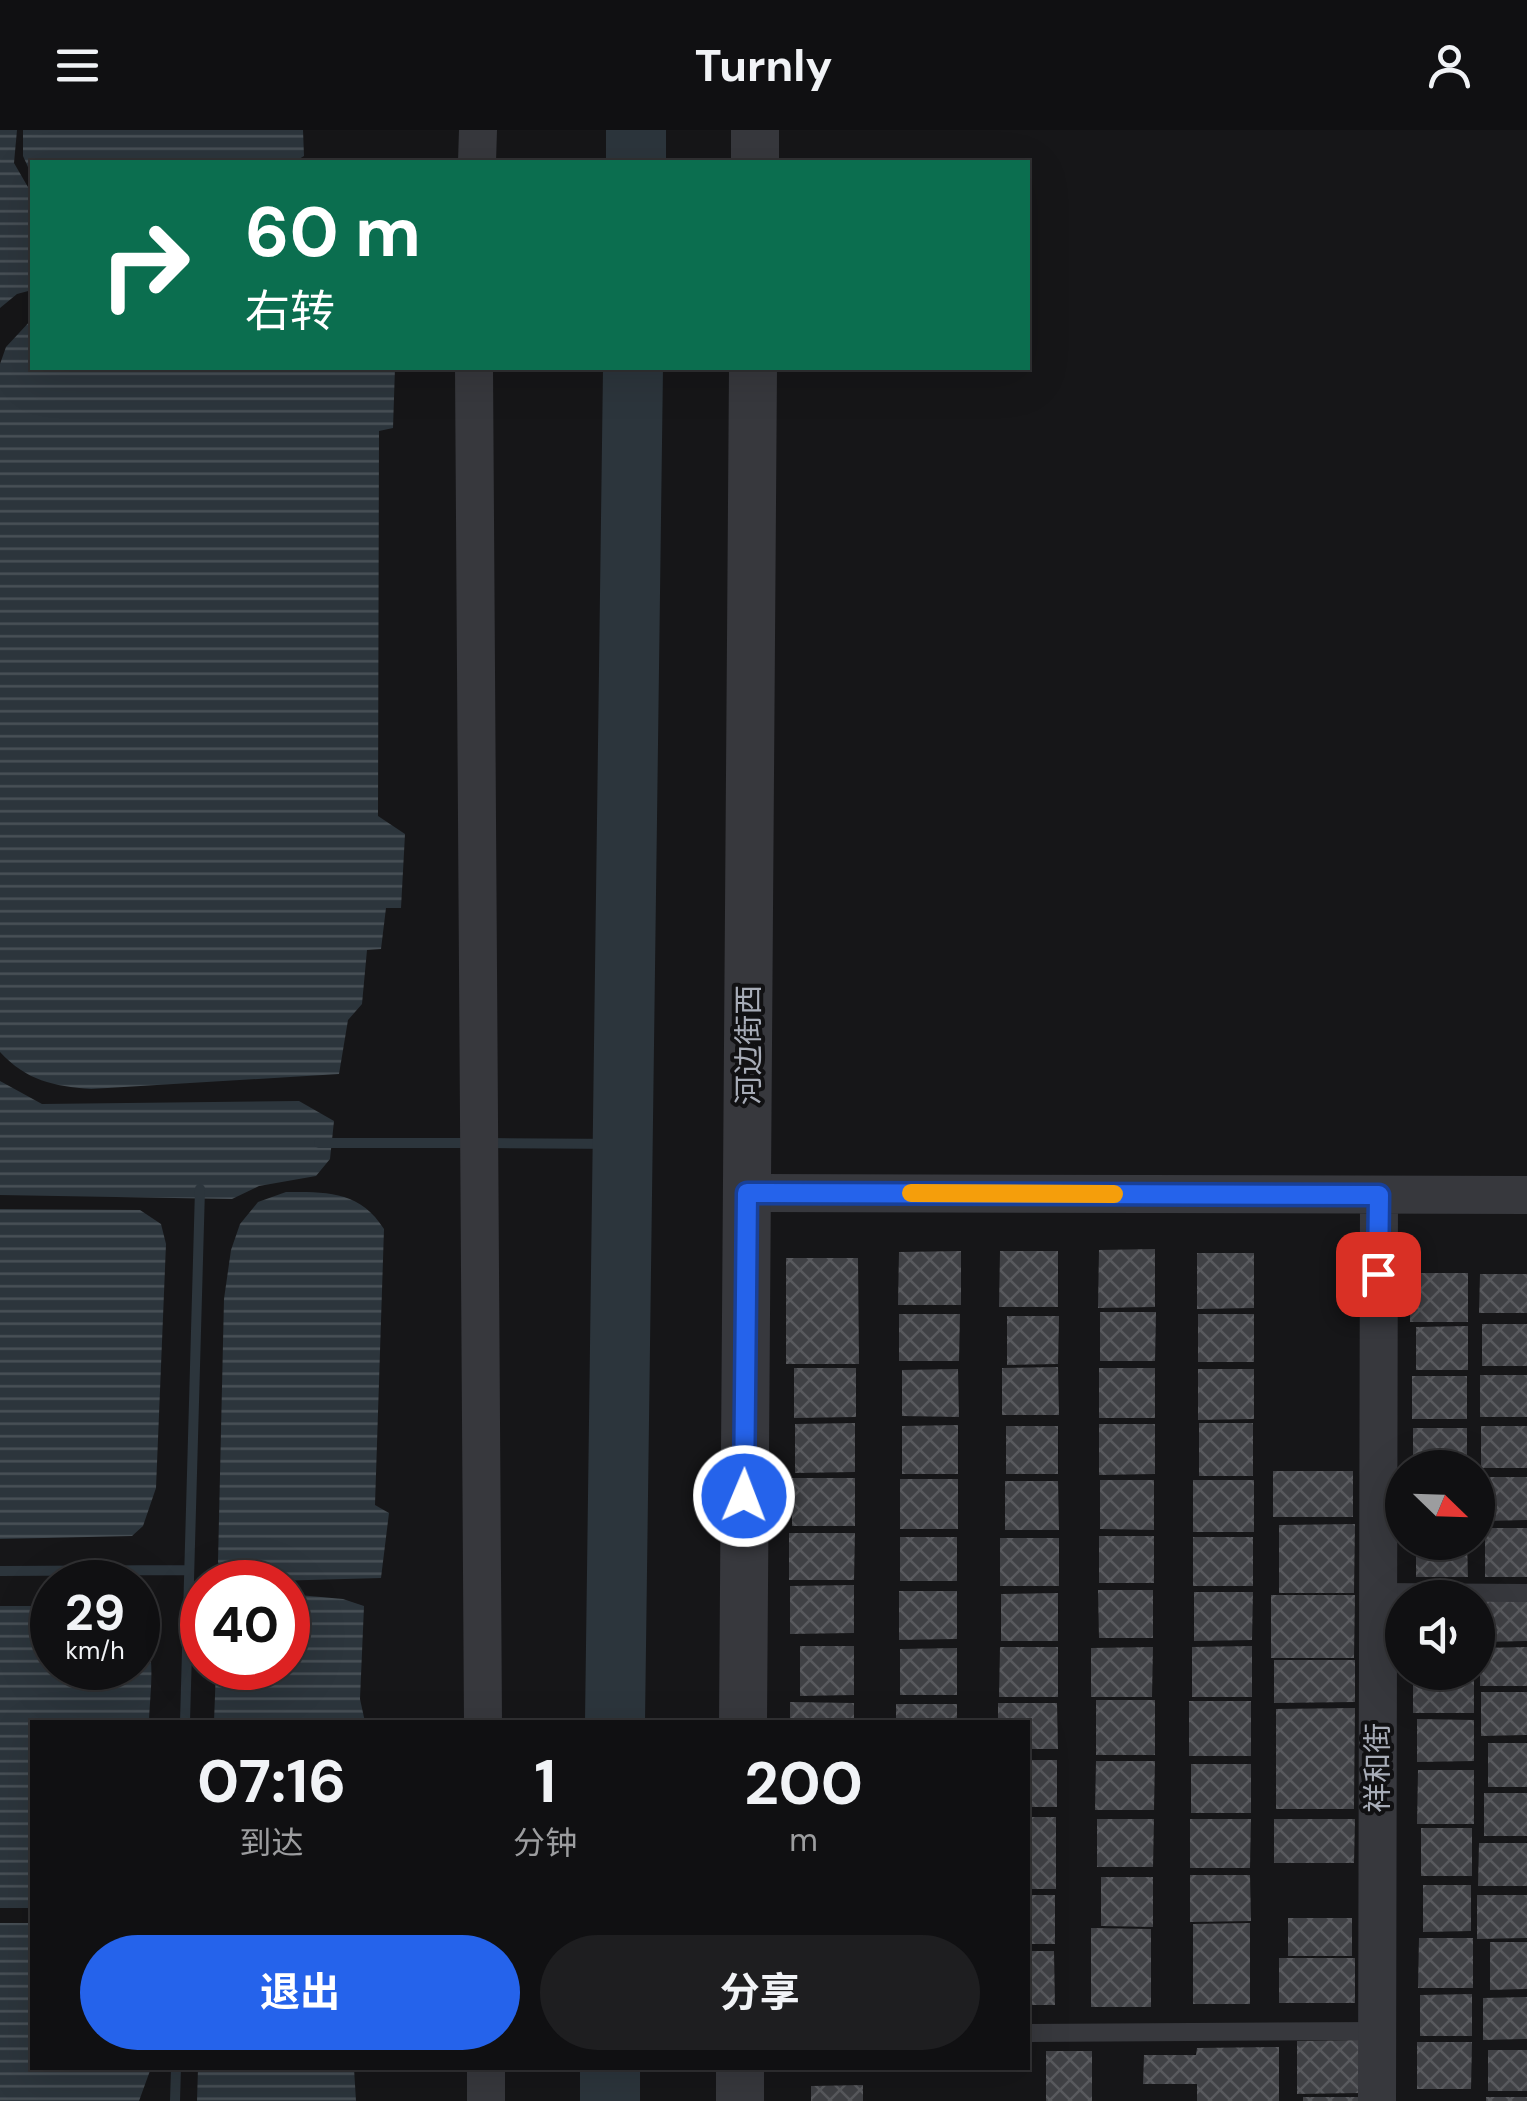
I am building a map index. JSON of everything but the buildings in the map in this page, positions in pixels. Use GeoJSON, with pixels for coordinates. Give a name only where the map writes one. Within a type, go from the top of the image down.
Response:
{"type":"FeatureCollection","features":[{"type":"Feature","properties":{"kind":"street"},"geometry":{"type":"LineString","coordinates":[[477,160],[478,130]]}},
{"type":"Feature","properties":{"kind":"street"},"geometry":{"type":"LineString","coordinates":[[755,130],[755,160]]}},
{"type":"Feature","properties":{"kind":"street"},"geometry":{"type":"LineString","coordinates":[[474,370],[484,1720]]}},
{"type":"Feature","properties":{"kind":"street","name":"河边街西"},"geometry":{"type":"LineString","coordinates":[[743,1720],[753,370]]}},
{"type":"Feature","properties":{"kind":"street"},"geometry":{"type":"LineString","coordinates":[[747,1193],[1527,1196]]}},
{"type":"Feature","properties":{"kind":"street","name":"祥和街"},"geometry":{"type":"LineString","coordinates":[[1377,2101],[1379,1195]]}},
{"type":"Feature","properties":{"kind":"street"},"geometry":{"type":"LineString","coordinates":[[486,2070],[486,2101]]}},
{"type":"Feature","properties":{"kind":"street"},"geometry":{"type":"LineString","coordinates":[[740,2070],[740,2101]]}},
{"type":"Feature","properties":{"kind":"lane"},"geometry":{"type":"LineString","coordinates":[[1378,1592],[1527,1593]]}},
{"type":"Feature","properties":{"kind":"lane"},"geometry":{"type":"LineString","coordinates":[[1030,2033],[1377,2030]]}},
{"type":"Feature","properties":{"kind":"shaded area"},"geometry":{"type":"Polygon","coordinates":[[[0,130],[17,130],[14,163],[30,191],[30,291],[17,294],[0,308],[0,130]]]}},
{"type":"Feature","properties":{"kind":"shaded area"},"geometry":{"type":"Polygon","coordinates":[[[23,130],[303,130],[304,156],[297,160],[30,160],[30,172],[23,156],[23,130]]]}},
{"type":"Feature","properties":{"kind":"shaded area"},"geometry":{"type":"Polygon","coordinates":[[[30,321],[30,370],[395,370],[393,428],[379,431],[378,816],[405,834],[401,908],[386,908],[381,949],[367,950],[362,1004],[348,1020],[339,1074],[91,1089],[41,1080],[20,1070],[0,1052],[0,364],[6,347],[30,321]]]}},
{"type":"Feature","properties":{"kind":"shaded area"},"geometry":{"type":"Polygon","coordinates":[[[0,1081],[42,1104],[299,1101],[334,1121],[330,1159],[316,1176],[259,1186],[232,1199],[0,1195],[0,1081]]]}},
{"type":"Feature","properties":{"kind":"shaded area"},"geometry":{"type":"Polygon","coordinates":[[[286,1192],[342,1196],[364,1207],[384,1229],[375,1505],[389,1513],[381,1578],[310,1580],[310,1560],[218,1560],[224,1299],[231,1250],[240,1224],[258,1202],[286,1192]]]}},
{"type":"Feature","properties":{"kind":"shaded area"},"geometry":{"type":"Polygon","coordinates":[[[0,1209],[140,1210],[161,1224],[166,1244],[156,1488],[143,1526],[132,1536],[0,1539],[0,1209]]]}},
{"type":"Feature","properties":{"kind":"shaded area"},"geometry":{"type":"Polygon","coordinates":[[[310,1596],[343,1599],[364,1606],[360,1699],[365,1720],[214,1720],[215,1690],[310,1690],[310,1596]]]}},
{"type":"Feature","properties":{"kind":"shaded area"},"geometry":{"type":"Polygon","coordinates":[[[0,1606],[30,1606],[30,1690],[151,1690],[149,1720],[30,1720],[30,1908],[0,1908],[0,1606]]]}},
{"type":"Feature","properties":{"kind":"shaded area"},"geometry":{"type":"Polygon","coordinates":[[[0,1923],[30,1923],[30,2070],[150,2070],[139,2101],[0,2101],[0,1923]]]}},
{"type":"Feature","properties":{"kind":"shaded area"},"geometry":{"type":"Polygon","coordinates":[[[198,2070],[354,2070],[356,2101],[197,2101],[198,2070]]]}},
{"type":"Feature","properties":{"kind":"waterway"},"geometry":{"type":"LineString","coordinates":[[636,130],[636,160]]}},
{"type":"Feature","properties":{"kind":"waterway"},"geometry":{"type":"LineString","coordinates":[[615,1720],[633,370]]}},
{"type":"Feature","properties":{"kind":"waterway"},"geometry":{"type":"LineString","coordinates":[[319,1143],[472,1143]]}},
{"type":"Feature","properties":{"kind":"waterway"},"geometry":{"type":"LineString","coordinates":[[489,1143],[623,1144]]}},
{"type":"Feature","properties":{"kind":"waterway"},"geometry":{"type":"LineString","coordinates":[[185,1720],[200,1189]]}},
{"type":"Feature","properties":{"kind":"waterway"},"geometry":{"type":"LineString","coordinates":[[0,1571],[180,1570]]}},
{"type":"Feature","properties":{"kind":"waterway"},"geometry":{"type":"LineString","coordinates":[[175,2101],[176,2070]]}},
{"type":"Feature","properties":{"kind":"waterway"},"geometry":{"type":"LineString","coordinates":[[610,2070],[610,2101]]}},
{"type":"Feature","properties":{"kind":"slow traffic"},"geometry":{"type":"LineString","coordinates":[[911,1193],[1114,1194]]}},
{"type":"Feature","properties":{"kind":"route"},"geometry":{"type":"LineString","coordinates":[[744,1496],[747,1193],[1379,1195],[1378,1274]]}}]}
